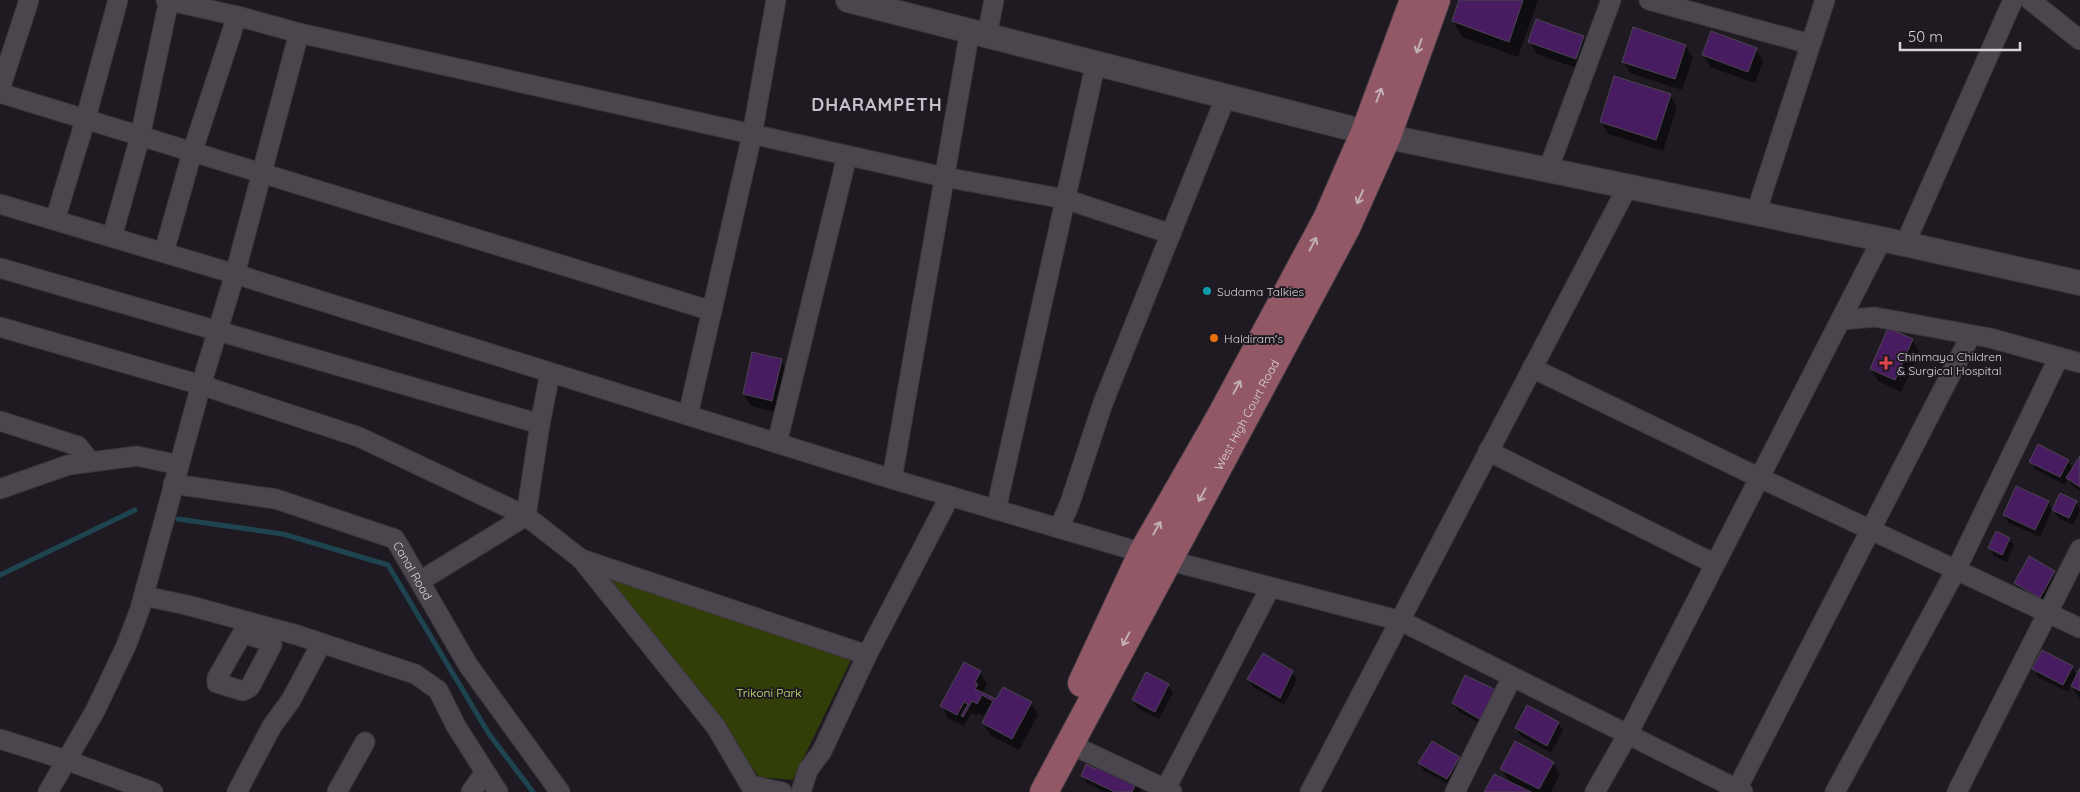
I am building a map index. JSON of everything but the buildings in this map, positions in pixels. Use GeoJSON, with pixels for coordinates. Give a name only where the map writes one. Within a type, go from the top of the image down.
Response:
{"type":"FeatureCollection","features":[{"type":"Feature","properties":{"kind":"main road","name":"West High Court Road"},"geometry":{"type":"LineString","coordinates":[[1028,792],[1088,672],[1346,228],[1376,134],[1414,0]]}},
{"type":"Feature","properties":{"kind":"main road","name":"West High Court Road"},"geometry":{"type":"LineString","coordinates":[[1376,134],[1436,0]]}},
{"type":"Feature","properties":{"kind":"main road","name":"West High Court Road"},"geometry":{"type":"LineString","coordinates":[[1044,792],[1070,744],[1155,556]]}},
{"type":"Feature","properties":{"kind":"street"},"geometry":{"type":"LineString","coordinates":[[0,89],[29,0]]}},
{"type":"Feature","properties":{"kind":"street"},"geometry":{"type":"LineString","coordinates":[[55,220],[85,121],[118,0]]}},
{"type":"Feature","properties":{"kind":"street"},"geometry":{"type":"LineString","coordinates":[[112,237],[140,137],[168,0],[299,33],[944,178],[1064,199],[1171,234]]}},
{"type":"Feature","properties":{"kind":"street"},"geometry":{"type":"LineString","coordinates":[[688,416],[752,135],[776,0]]}},
{"type":"Feature","properties":{"kind":"street"},"geometry":{"type":"LineString","coordinates":[[848,0],[1376,134],[2080,283]]}},
{"type":"Feature","properties":{"kind":"street"},"geometry":{"type":"LineString","coordinates":[[892,479],[944,178],[978,33],[994,0]]}},
{"type":"Feature","properties":{"kind":"street"},"geometry":{"type":"LineString","coordinates":[[1548,170],[1611,0]]}},
{"type":"Feature","properties":{"kind":"street"},"geometry":{"type":"LineString","coordinates":[[1650,0],[1810,44]]}},
{"type":"Feature","properties":{"kind":"street"},"geometry":{"type":"LineString","coordinates":[[1756,213],[1825,0]]}},
{"type":"Feature","properties":{"kind":"street"},"geometry":{"type":"LineString","coordinates":[[1595,792],[1628,734],[1840,320],[1893,242],[2012,0]]}},
{"type":"Feature","properties":{"kind":"street"},"geometry":{"type":"LineString","coordinates":[[2030,0],[2080,40]]}},
{"type":"Feature","properties":{"kind":"street"},"geometry":{"type":"LineString","coordinates":[[164,252],[192,153],[237,16]]}},
{"type":"Feature","properties":{"kind":"street"},"geometry":{"type":"LineString","coordinates":[[48,792],[95,711],[129,639],[144,596],[201,386],[235,274],[299,33]]}},
{"type":"Feature","properties":{"kind":"street"},"geometry":{"type":"LineString","coordinates":[[996,510],[1096,62]]}},
{"type":"Feature","properties":{"kind":"street"},"geometry":{"type":"LineString","coordinates":[[0,93],[85,121],[712,311]]}},
{"type":"Feature","properties":{"kind":"street"},"geometry":{"type":"LineString","coordinates":[[1059,528],[1070,503],[1103,403],[1226,96]]}},
{"type":"Feature","properties":{"kind":"street"},"geometry":{"type":"LineString","coordinates":[[777,443],[847,156]]}},
{"type":"Feature","properties":{"kind":"street"},"geometry":{"type":"LineString","coordinates":[[1310,792],[1628,186]]}},
{"type":"Feature","properties":{"kind":"street"},"geometry":{"type":"LineString","coordinates":[[0,204],[164,252],[996,510],[1270,588],[1401,621],[1740,790],[1870,530],[1971,335]]}},
{"type":"Feature","properties":{"kind":"street"},"geometry":{"type":"LineString","coordinates":[[0,268],[540,424]]}},
{"type":"Feature","properties":{"kind":"street"},"geometry":{"type":"LineString","coordinates":[[1840,320],[1876,317],[1971,335],[2080,363]]}},
{"type":"Feature","properties":{"kind":"street"},"geometry":{"type":"LineString","coordinates":[[0,327],[201,386],[359,437],[526,516],[581,559],[716,727],[750,785],[782,792]]}},
{"type":"Feature","properties":{"kind":"street"},"geometry":{"type":"LineString","coordinates":[[1835,792],[1956,570],[2059,357]]}},
{"type":"Feature","properties":{"kind":"street"},"geometry":{"type":"LineString","coordinates":[[1532,368],[1760,478],[2080,628]]}},
{"type":"Feature","properties":{"kind":"street"},"geometry":{"type":"LineString","coordinates":[[420,582],[526,516],[550,373]]}},
{"type":"Feature","properties":{"kind":"street"},"geometry":{"type":"LineString","coordinates":[[0,421],[78,446],[91,462]]}},
{"type":"Feature","properties":{"kind":"street"},"geometry":{"type":"LineString","coordinates":[[1488,451],[1716,564]]}},
{"type":"Feature","properties":{"kind":"street"},"geometry":{"type":"LineString","coordinates":[[0,489],[68,465],[137,456],[179,465]]}},
{"type":"Feature","properties":{"kind":"street","name":"Canal Road"},"geometry":{"type":"LineString","coordinates":[[174,484],[276,499],[396,539],[468,665],[560,792]]}},
{"type":"Feature","properties":{"kind":"street"},"geometry":{"type":"LineString","coordinates":[[800,792],[808,770],[822,751],[867,655],[950,496]]}},
{"type":"Feature","properties":{"kind":"street"},"geometry":{"type":"LineString","coordinates":[[1957,792],[2080,549]]}},
{"type":"Feature","properties":{"kind":"street"},"geometry":{"type":"LineString","coordinates":[[581,559],[867,655]]}},
{"type":"Feature","properties":{"kind":"street"},"geometry":{"type":"LineString","coordinates":[[1070,744],[1167,791],[1270,588]]}},
{"type":"Feature","properties":{"kind":"street"},"geometry":{"type":"LineString","coordinates":[[144,596],[187,605],[246,628],[321,644],[416,674],[438,690],[456,726],[498,792]]}},
{"type":"Feature","properties":{"kind":"street"},"geometry":{"type":"LineString","coordinates":[[238,792],[272,726],[290,700],[321,644]]}},
{"type":"Feature","properties":{"kind":"street"},"geometry":{"type":"LineString","coordinates":[[1456,792],[1512,676]]}},
{"type":"Feature","properties":{"kind":"street"},"geometry":{"type":"LineString","coordinates":[[0,739],[66,760],[153,792]]}},
{"type":"Feature","properties":{"kind":"street"},"geometry":{"type":"LineString","coordinates":[[337,792],[365,742]]}},
{"type":"Feature","properties":{"kind":"street"},"geometry":{"type":"LineString","coordinates":[[471,792],[486,772]]}},
{"type":"Feature","properties":{"kind":"green space","name":"Trikoni Park"},"geometry":{"type":"Polygon","coordinates":[[[597,564],[851,660],[793,780],[759,777],[597,564]]]}},
{"type":"Feature","properties":{"kind":"waterway"},"geometry":{"type":"LineString","coordinates":[[0,575],[135,510]]}},
{"type":"Feature","properties":{"kind":"waterway"},"geometry":{"type":"LineString","coordinates":[[178,519],[283,534],[388,565],[489,734],[533,792]]}},
{"type":"Feature","properties":{"kind":"place","name":"Sudama Talkies"},"geometry":{"type":"Point","coordinates":[1207,291]}},
{"type":"Feature","properties":{"kind":"place","name":"Haldiram's"},"geometry":{"type":"Point","coordinates":[1214,338]}},
{"type":"Feature","properties":{"kind":"place","name":"Chinmaya Children & Surgical Hospital"},"geometry":{"type":"Point","coordinates":[1886,363]}},
{"type":"Feature","properties":{"kind":"district","name":"DHARAMPETH"},"geometry":{"type":"Point","coordinates":[877,104]}}]}
